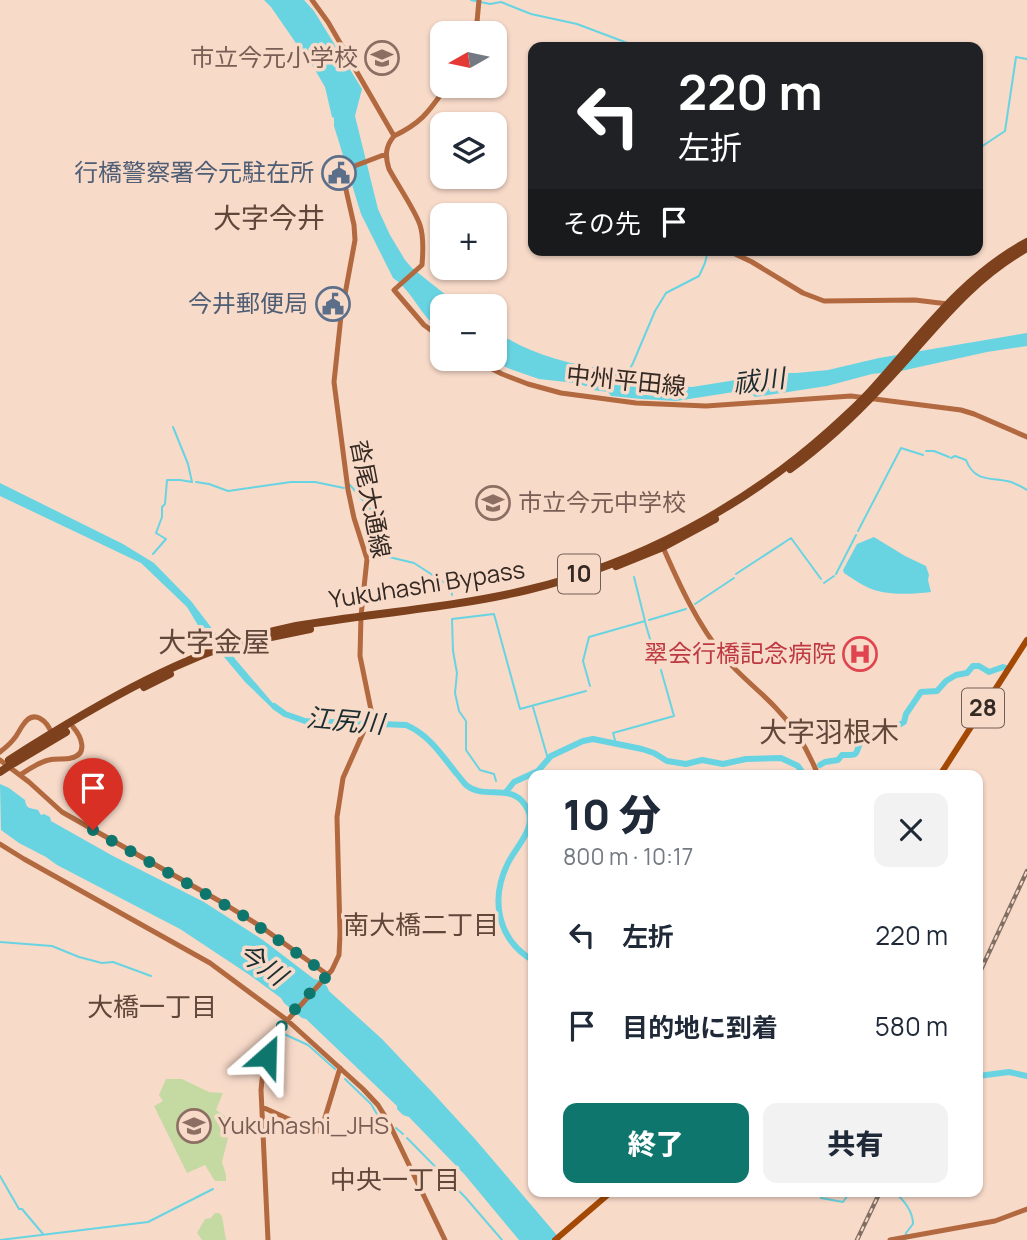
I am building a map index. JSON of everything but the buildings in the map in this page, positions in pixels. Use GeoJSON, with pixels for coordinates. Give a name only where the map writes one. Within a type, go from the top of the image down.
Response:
{"type":"FeatureCollection","features":[{"type":"Feature","properties":{"kind":"highway","name":"Yukuhashi Bypass"},"geometry":{"type":"LineString","coordinates":[[0,766],[155,675],[278,630],[456,604],[529,589],[662,544],[758,487],[823,436],[878,387],[979,274],[1027,242]]}},
{"type":"Feature","properties":{"kind":"highway","name":"Yukuhashi Bypass"},"geometry":{"type":"LineString","coordinates":[[951,304],[988,274],[1027,248]]}},
{"type":"Feature","properties":{"kind":"highway","name":"Yukuhashi Bypass"},"geometry":{"type":"LineString","coordinates":[[0,772],[7,761],[214,653]]}},
{"type":"Feature","properties":{"kind":"main road"},"geometry":{"type":"LineString","coordinates":[[312,0],[341,43],[394,136]]}},
{"type":"Feature","properties":{"kind":"main road"},"geometry":{"type":"LineString","coordinates":[[477,21],[478,2]]}},
{"type":"Feature","properties":{"kind":"main road"},"geometry":{"type":"LineString","coordinates":[[430,330],[394,290],[422,265],[421,232],[419,222],[389,169],[386,154],[387,146],[394,136],[422,120],[438,98]]}},
{"type":"Feature","properties":{"kind":"main road","name":"沓尾大通線"},"geometry":{"type":"LineString","coordinates":[[268,1240],[262,1080],[267,1056],[277,1032],[335,965],[340,947],[337,828],[339,797],[343,778],[363,733],[371,706],[360,656],[367,555],[352,513],[334,382],[341,316],[355,240],[343,175],[345,168],[386,154]]}},
{"type":"Feature","properties":{"kind":"main road"},"geometry":{"type":"LineString","coordinates":[[739,256],[804,293],[824,300],[915,300],[951,304]]}},
{"type":"Feature","properties":{"kind":"main road","name":"中州平田線"},"geometry":{"type":"LineString","coordinates":[[496,371],[561,393],[636,403],[706,406],[838,396],[868,397],[961,410],[1027,437]]}},
{"type":"Feature","properties":{"kind":"main road"},"geometry":{"type":"LineString","coordinates":[[662,544],[688,601],[710,639],[731,665],[789,723],[816,770]]}},
{"type":"Feature","properties":{"kind":"main road","name":"28"},"geometry":{"type":"LineString","coordinates":[[943,770],[1027,640]]}},
{"type":"Feature","properties":{"kind":"main road"},"geometry":{"type":"LineString","coordinates":[[0,752],[14,739],[25,721],[32,718],[44,720],[52,734]]}},
{"type":"Feature","properties":{"kind":"main road"},"geometry":{"type":"LineString","coordinates":[[20,775],[43,762],[58,758],[71,759],[78,755],[82,749],[82,741],[73,727]]}},
{"type":"Feature","properties":{"kind":"main road"},"geometry":{"type":"LineString","coordinates":[[7,761],[62,812],[241,914],[326,977]]}},
{"type":"Feature","properties":{"kind":"main road"},"geometry":{"type":"LineString","coordinates":[[0,844],[193,952],[288,1018],[373,1098],[382,1111],[445,1240]]}},
{"type":"Feature","properties":{"kind":"main road"},"geometry":{"type":"LineString","coordinates":[[262,1107],[319,1131],[340,1068]]}},
{"type":"Feature","properties":{"kind":"main road"},"geometry":{"type":"LineString","coordinates":[[555,1240],[605,1197]]}},
{"type":"Feature","properties":{"kind":"main road"},"geometry":{"type":"LineString","coordinates":[[890,1240],[995,1221],[1027,1209]]}},
{"type":"Feature","properties":{"kind":"green space","name":"Yukuhashi_JHS"},"geometry":{"type":"Polygon","coordinates":[[[166,1079],[182,1079],[209,1092],[223,1093],[216,1110],[225,1116],[225,1135],[228,1138],[222,1162],[226,1181],[215,1181],[205,1165],[187,1173],[154,1106],[163,1101],[159,1095],[166,1079]]]}},
{"type":"Feature","properties":{"kind":"green space"},"geometry":{"type":"Polygon","coordinates":[[[215,1213],[222,1216],[226,1240],[202,1240],[197,1233],[205,1219],[211,1218],[215,1213]]]}},
{"type":"Feature","properties":{"kind":"water"},"geometry":{"type":"Polygon","coordinates":[[[264,0],[304,0],[314,11],[362,89],[355,116],[378,209],[405,260],[445,294],[430,294],[430,321],[407,290],[393,278],[361,214],[325,87],[304,51],[264,0]]]}},
{"type":"Feature","properties":{"kind":"water","name":"祓川"},"geometry":{"type":"Polygon","coordinates":[[[1027,333],[1027,346],[901,371],[872,374],[827,386],[755,397],[747,390],[676,401],[611,396],[608,392],[575,383],[539,379],[507,368],[507,339],[562,361],[625,373],[629,380],[640,383],[692,387],[736,380],[753,373],[828,370],[879,358],[1027,333]]]}},
{"type":"Feature","properties":{"kind":"water"},"geometry":{"type":"Polygon","coordinates":[[[0,483],[123,544],[154,563],[191,601],[283,715],[274,710],[245,682],[199,627],[187,607],[141,563],[0,496],[0,483]]]}},
{"type":"Feature","properties":{"kind":"water"},"geometry":{"type":"Polygon","coordinates":[[[874,537],[926,566],[931,592],[908,594],[876,591],[844,573],[843,570],[857,544],[874,537]]]}},
{"type":"Feature","properties":{"kind":"water","name":"今川"},"geometry":{"type":"Polygon","coordinates":[[[0,784],[25,800],[29,808],[50,817],[51,821],[204,902],[327,986],[433,1093],[561,1240],[519,1240],[465,1175],[409,1117],[403,1115],[397,1106],[281,998],[180,929],[57,865],[1,830],[0,784]]]}},
{"type":"Feature","properties":{"kind":"waterway"},"geometry":{"type":"LineString","coordinates":[[471,0],[490,4],[501,2],[531,14],[577,24],[625,42]]}},
{"type":"Feature","properties":{"kind":"waterway"},"geometry":{"type":"LineString","coordinates":[[983,146],[1005,131],[1016,57],[1027,59]]}},
{"type":"Feature","properties":{"kind":"waterway"},"geometry":{"type":"LineString","coordinates":[[626,377],[655,311],[666,293],[699,276],[707,256]]}},
{"type":"Feature","properties":{"kind":"waterway"},"geometry":{"type":"LineString","coordinates":[[153,554],[166,539],[156,533],[165,504],[167,480],[192,482],[173,427]]}},
{"type":"Feature","properties":{"kind":"waterway"},"geometry":{"type":"LineString","coordinates":[[858,531],[901,448],[923,455]]}},
{"type":"Feature","properties":{"kind":"waterway"},"geometry":{"type":"LineString","coordinates":[[926,451],[949,457]]}},
{"type":"Feature","properties":{"kind":"waterway"},"geometry":{"type":"LineString","coordinates":[[951,458],[955,456],[966,460],[979,476],[1011,482],[1027,490]]}},
{"type":"Feature","properties":{"kind":"waterway"},"geometry":{"type":"LineString","coordinates":[[196,482],[228,491],[291,482],[315,482],[344,488]]}},
{"type":"Feature","properties":{"kind":"waterway"},"geometry":{"type":"LineString","coordinates":[[350,485],[377,517],[380,528]]}},
{"type":"Feature","properties":{"kind":"waterway"},"geometry":{"type":"LineString","coordinates":[[381,532],[382,545],[389,557],[414,563],[451,587],[452,595]]}},
{"type":"Feature","properties":{"kind":"waterway"},"geometry":{"type":"LineString","coordinates":[[836,574],[856,535]]}},
{"type":"Feature","properties":{"kind":"waterway"},"geometry":{"type":"LineString","coordinates":[[736,574],[791,538],[821,579]]}},
{"type":"Feature","properties":{"kind":"waterway"},"geometry":{"type":"LineString","coordinates":[[824,583],[834,576]]}},
{"type":"Feature","properties":{"kind":"waterway"},"geometry":{"type":"LineString","coordinates":[[590,686],[583,661],[589,637],[645,621],[634,577]]}},
{"type":"Feature","properties":{"kind":"waterway"},"geometry":{"type":"LineString","coordinates":[[695,604],[734,578]]}},
{"type":"Feature","properties":{"kind":"waterway"},"geometry":{"type":"LineString","coordinates":[[649,620],[686,609]]}},
{"type":"Feature","properties":{"kind":"waterway"},"geometry":{"type":"LineString","coordinates":[[496,781],[494,774],[480,770],[466,750],[466,721],[459,711],[455,693],[457,673],[452,619],[494,614],[520,709],[586,691]]}},
{"type":"Feature","properties":{"kind":"waterway"},"geometry":{"type":"LineString","coordinates":[[645,622],[658,666]]}},
{"type":"Feature","properties":{"kind":"waterway"},"geometry":{"type":"LineString","coordinates":[[899,725],[904,722],[906,714],[921,692],[937,691],[946,681],[967,673],[973,666],[979,666],[989,672],[1006,668]]}},
{"type":"Feature","properties":{"kind":"waterway"},"geometry":{"type":"LineString","coordinates":[[615,740],[613,733],[674,716],[661,670]]}},
{"type":"Feature","properties":{"kind":"waterway","name":"江尻川"},"geometry":{"type":"LineString","coordinates":[[274,706],[285,714],[305,721],[406,725],[428,739],[466,785],[481,791],[512,795],[519,798],[528,810]]}},
{"type":"Feature","properties":{"kind":"waterway"},"geometry":{"type":"LineString","coordinates":[[533,707],[548,759]]}},
{"type":"Feature","properties":{"kind":"waterway"},"geometry":{"type":"LineString","coordinates":[[874,736],[893,728]]}},
{"type":"Feature","properties":{"kind":"waterway"},"geometry":{"type":"LineString","coordinates":[[820,765],[838,760],[842,755],[854,755],[861,741],[870,738]]}},
{"type":"Feature","properties":{"kind":"waterway"},"geometry":{"type":"LineString","coordinates":[[539,770],[551,756],[593,739],[642,749],[667,761],[686,764],[702,760],[723,764],[746,759],[781,758],[801,770]]}},
{"type":"Feature","properties":{"kind":"waterway"},"geometry":{"type":"LineString","coordinates":[[506,792],[514,782],[528,776]]}},
{"type":"Feature","properties":{"kind":"waterway","name":"江尻川"},"geometry":{"type":"LineString","coordinates":[[528,830],[508,863],[499,891],[500,918],[505,930],[512,942],[528,956]]}},
{"type":"Feature","properties":{"kind":"waterway"},"geometry":{"type":"LineString","coordinates":[[0,942],[52,946],[79,957],[102,963],[113,962],[151,976]]}},
{"type":"Feature","properties":{"kind":"waterway"},"geometry":{"type":"LineString","coordinates":[[284,1034],[308,1045],[335,1069]]}},
{"type":"Feature","properties":{"kind":"waterway","name":"江尻川"},"geometry":{"type":"LineString","coordinates":[[983,1075],[1009,1072],[1027,1076]]}},
{"type":"Feature","properties":{"kind":"waterway"},"geometry":{"type":"LineString","coordinates":[[345,1079],[371,1104],[388,1133]]}},
{"type":"Feature","properties":{"kind":"waterway"},"geometry":{"type":"LineString","coordinates":[[396,1128],[403,1134]]}},
{"type":"Feature","properties":{"kind":"waterway"},"geometry":{"type":"LineString","coordinates":[[407,1138],[465,1197],[502,1240]]}},
{"type":"Feature","properties":{"kind":"waterway"},"geometry":{"type":"LineString","coordinates":[[0,1176],[19,1209],[22,1209],[43,1234]]}},
{"type":"Feature","properties":{"kind":"waterway"},"geometry":{"type":"LineString","coordinates":[[0,1240],[148,1222],[213,1189]]}},
{"type":"Feature","properties":{"kind":"waterway"},"geometry":{"type":"LineString","coordinates":[[821,1197],[843,1202],[846,1197]]}},
{"type":"Feature","properties":{"kind":"waterway"},"geometry":{"type":"LineString","coordinates":[[899,1197],[913,1219],[905,1240]]}},
{"type":"Feature","properties":{"kind":"railway"},"geometry":{"type":"LineString","coordinates":[[983,965],[1027,871]]}},
{"type":"Feature","properties":{"kind":"railway"},"geometry":{"type":"LineString","coordinates":[[857,1240],[878,1197]]}},
{"type":"Feature","properties":{"kind":"place","name":"市立今元小学校"},"geometry":{"type":"Point","coordinates":[382,58]}},
{"type":"Feature","properties":{"kind":"place","name":"行橋警察署今元駐在所"},"geometry":{"type":"Point","coordinates":[339,173]}},
{"type":"Feature","properties":{"kind":"place","name":"今井郵便局"},"geometry":{"type":"Point","coordinates":[333,304]}},
{"type":"Feature","properties":{"kind":"place","name":"市立今元中学校"},"geometry":{"type":"Point","coordinates":[493,503]}},
{"type":"Feature","properties":{"kind":"place","name":"翠会行橋記念病院"},"geometry":{"type":"Point","coordinates":[860,654]}},
{"type":"Feature","properties":{"kind":"place","name":"Yukuhashi_JHS"},"geometry":{"type":"Point","coordinates":[194,1126]}},
{"type":"Feature","properties":{"kind":"district","name":"大字今井"},"geometry":{"type":"Point","coordinates":[269,218]}},
{"type":"Feature","properties":{"kind":"district","name":"大字金屋"},"geometry":{"type":"Point","coordinates":[214,642]}},
{"type":"Feature","properties":{"kind":"district","name":"大字羽根木"},"geometry":{"type":"Point","coordinates":[829,732]}},
{"type":"Feature","properties":{"kind":"district","name":"南大橋二丁目"},"geometry":{"type":"Point","coordinates":[421,925]}},
{"type":"Feature","properties":{"kind":"district","name":"大橋一丁目"},"geometry":{"type":"Point","coordinates":[152,1007]}},
{"type":"Feature","properties":{"kind":"district","name":"中央一丁目"},"geometry":{"type":"Point","coordinates":[395,1180]}},
{"type":"Feature","properties":{"kind":"route"},"geometry":{"type":"LineString","coordinates":[[93,830],[241,914],[328,975],[280,1027],[267,1056]]}}]}
